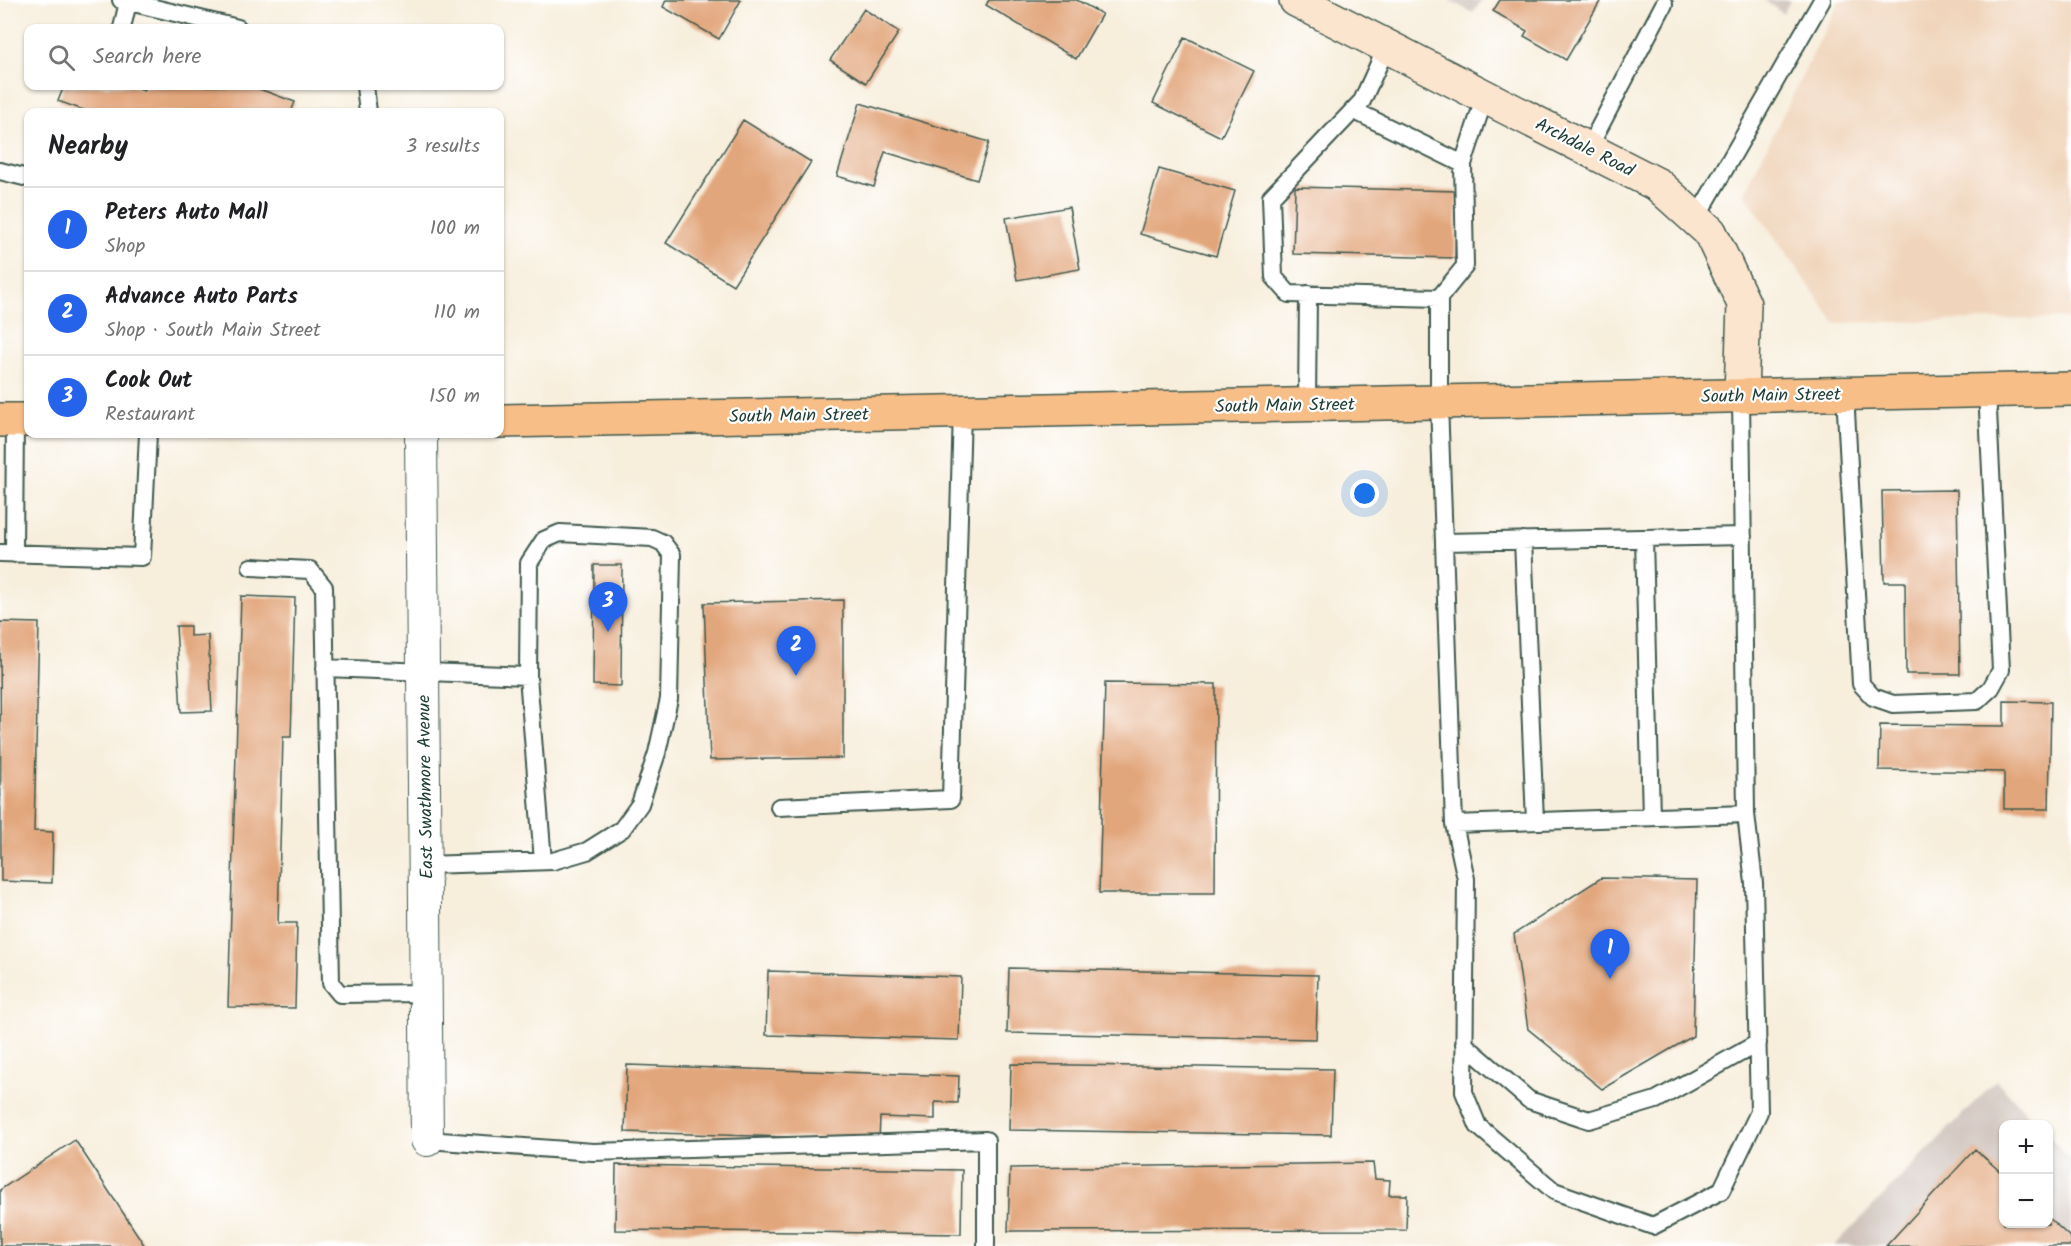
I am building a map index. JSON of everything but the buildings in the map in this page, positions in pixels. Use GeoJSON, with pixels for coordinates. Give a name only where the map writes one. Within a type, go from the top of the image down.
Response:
{"type":"FeatureCollection","features":[{"type":"Feature","properties":{"kind":"main road","name":"Archdale Road"},"geometry":{"type":"LineString","coordinates":[[1296,0],[1658,184],[1710,232],[1744,304],[1741,396]]}},
{"type":"Feature","properties":{"kind":"main road","name":"South Main Street"},"geometry":{"type":"LineString","coordinates":[[504,421],[2071,389]]}},
{"type":"Feature","properties":{"kind":"street","name":"East Swathmore Avenue"},"geometry":{"type":"LineString","coordinates":[[421,438],[428,1140]]}},
{"type":"Feature","properties":{"kind":"lane"},"geometry":{"type":"LineString","coordinates":[[1696,219],[1822,0]]}},
{"type":"Feature","properties":{"kind":"lane"},"geometry":{"type":"LineString","coordinates":[[122,24],[125,1],[221,24]]}},
{"type":"Feature","properties":{"kind":"lane"},"geometry":{"type":"LineString","coordinates":[[1588,149],[1664,4]]}},
{"type":"Feature","properties":{"kind":"lane"},"geometry":{"type":"LineString","coordinates":[[1387,46],[1362,101],[1271,197],[1274,277],[1289,294],[1439,298]]}},
{"type":"Feature","properties":{"kind":"lane"},"geometry":{"type":"LineString","coordinates":[[365,90],[368,108]]}},
{"type":"Feature","properties":{"kind":"lane"},"geometry":{"type":"LineString","coordinates":[[1485,96],[1463,164],[1465,266],[1439,298],[1439,402],[1454,824],[1466,879],[1464,1092],[1478,1126],[1554,1191],[1653,1226],[1721,1191],[1759,1112],[1754,883],[1746,814],[1741,396]]}},
{"type":"Feature","properties":{"kind":"lane"},"geometry":{"type":"LineString","coordinates":[[1353,111],[1463,164]]}},
{"type":"Feature","properties":{"kind":"lane"},"geometry":{"type":"LineString","coordinates":[[0,171],[24,177]]}},
{"type":"Feature","properties":{"kind":"lane"},"geometry":{"type":"LineString","coordinates":[[1307,404],[1308,294]]}},
{"type":"Feature","properties":{"kind":"lane"},"geometry":{"type":"LineString","coordinates":[[1845,393],[1861,684],[1874,698],[1893,704],[1977,701],[1991,688],[2001,670],[1987,391]]}},
{"type":"Feature","properties":{"kind":"lane"},"geometry":{"type":"LineString","coordinates":[[779,807],[951,799],[962,411]]}},
{"type":"Feature","properties":{"kind":"lane"},"geometry":{"type":"LineString","coordinates":[[14,420],[7,554],[142,557],[148,438]]}},
{"type":"Feature","properties":{"kind":"lane"},"geometry":{"type":"LineString","coordinates":[[425,865],[553,861],[587,851],[622,829],[640,804],[657,753],[669,699],[672,555],[663,543],[652,538],[560,533],[544,540],[529,562],[528,676],[543,861]]}},
{"type":"Feature","properties":{"kind":"lane"},"geometry":{"type":"LineString","coordinates":[[1444,542],[1743,536]]}},
{"type":"Feature","properties":{"kind":"lane"},"geometry":{"type":"LineString","coordinates":[[1644,537],[1651,817]]}},
{"type":"Feature","properties":{"kind":"lane"},"geometry":{"type":"LineString","coordinates":[[1523,540],[1536,821]]}},
{"type":"Feature","properties":{"kind":"lane"},"geometry":{"type":"LineString","coordinates":[[251,567],[310,570],[324,587],[331,983],[340,994],[426,993]]}},
{"type":"Feature","properties":{"kind":"lane"},"geometry":{"type":"LineString","coordinates":[[325,668],[528,676]]}},
{"type":"Feature","properties":{"kind":"lane"},"geometry":{"type":"LineString","coordinates":[[1454,824],[1746,814]]}},
{"type":"Feature","properties":{"kind":"lane"},"geometry":{"type":"LineString","coordinates":[[1464,1044],[1529,1100],[1589,1119],[1656,1100],[1758,1043]]}},
{"type":"Feature","properties":{"kind":"lane"},"geometry":{"type":"LineString","coordinates":[[428,1140],[593,1152],[986,1140],[986,1246]]}},
{"type":"Feature","properties":{"kind":"shaded area"},"geometry":{"type":"Polygon","coordinates":[[[1449,0],[1482,0],[1473,13],[1449,0]]]}},
{"type":"Feature","properties":{"kind":"shaded area"},"geometry":{"type":"Polygon","coordinates":[[[1764,0],[1790,0],[1783,14],[1764,0]]]}},
{"type":"Feature","properties":{"kind":"shaded area"},"geometry":{"type":"Polygon","coordinates":[[[1840,0],[2071,0],[2071,318],[1835,323],[1744,193],[1840,0]]]}},
{"type":"Feature","properties":{"kind":"shaded area"},"geometry":{"type":"Polygon","coordinates":[[[1996,1080],[2033,1120],[1999,1120],[1999,1228],[2053,1228],[2053,1140],[2071,1160],[2071,1246],[1834,1246],[1996,1080]]]}},
{"type":"Feature","properties":{"kind":"place","name":"Cook Out"},"geometry":{"type":"Point","coordinates":[608,632]}},
{"type":"Feature","properties":{"kind":"place","name":"Advance Auto Parts"},"geometry":{"type":"Point","coordinates":[796,676]}},
{"type":"Feature","properties":{"kind":"place","name":"Peters Auto Mall"},"geometry":{"type":"Point","coordinates":[1610,979]}}]}
